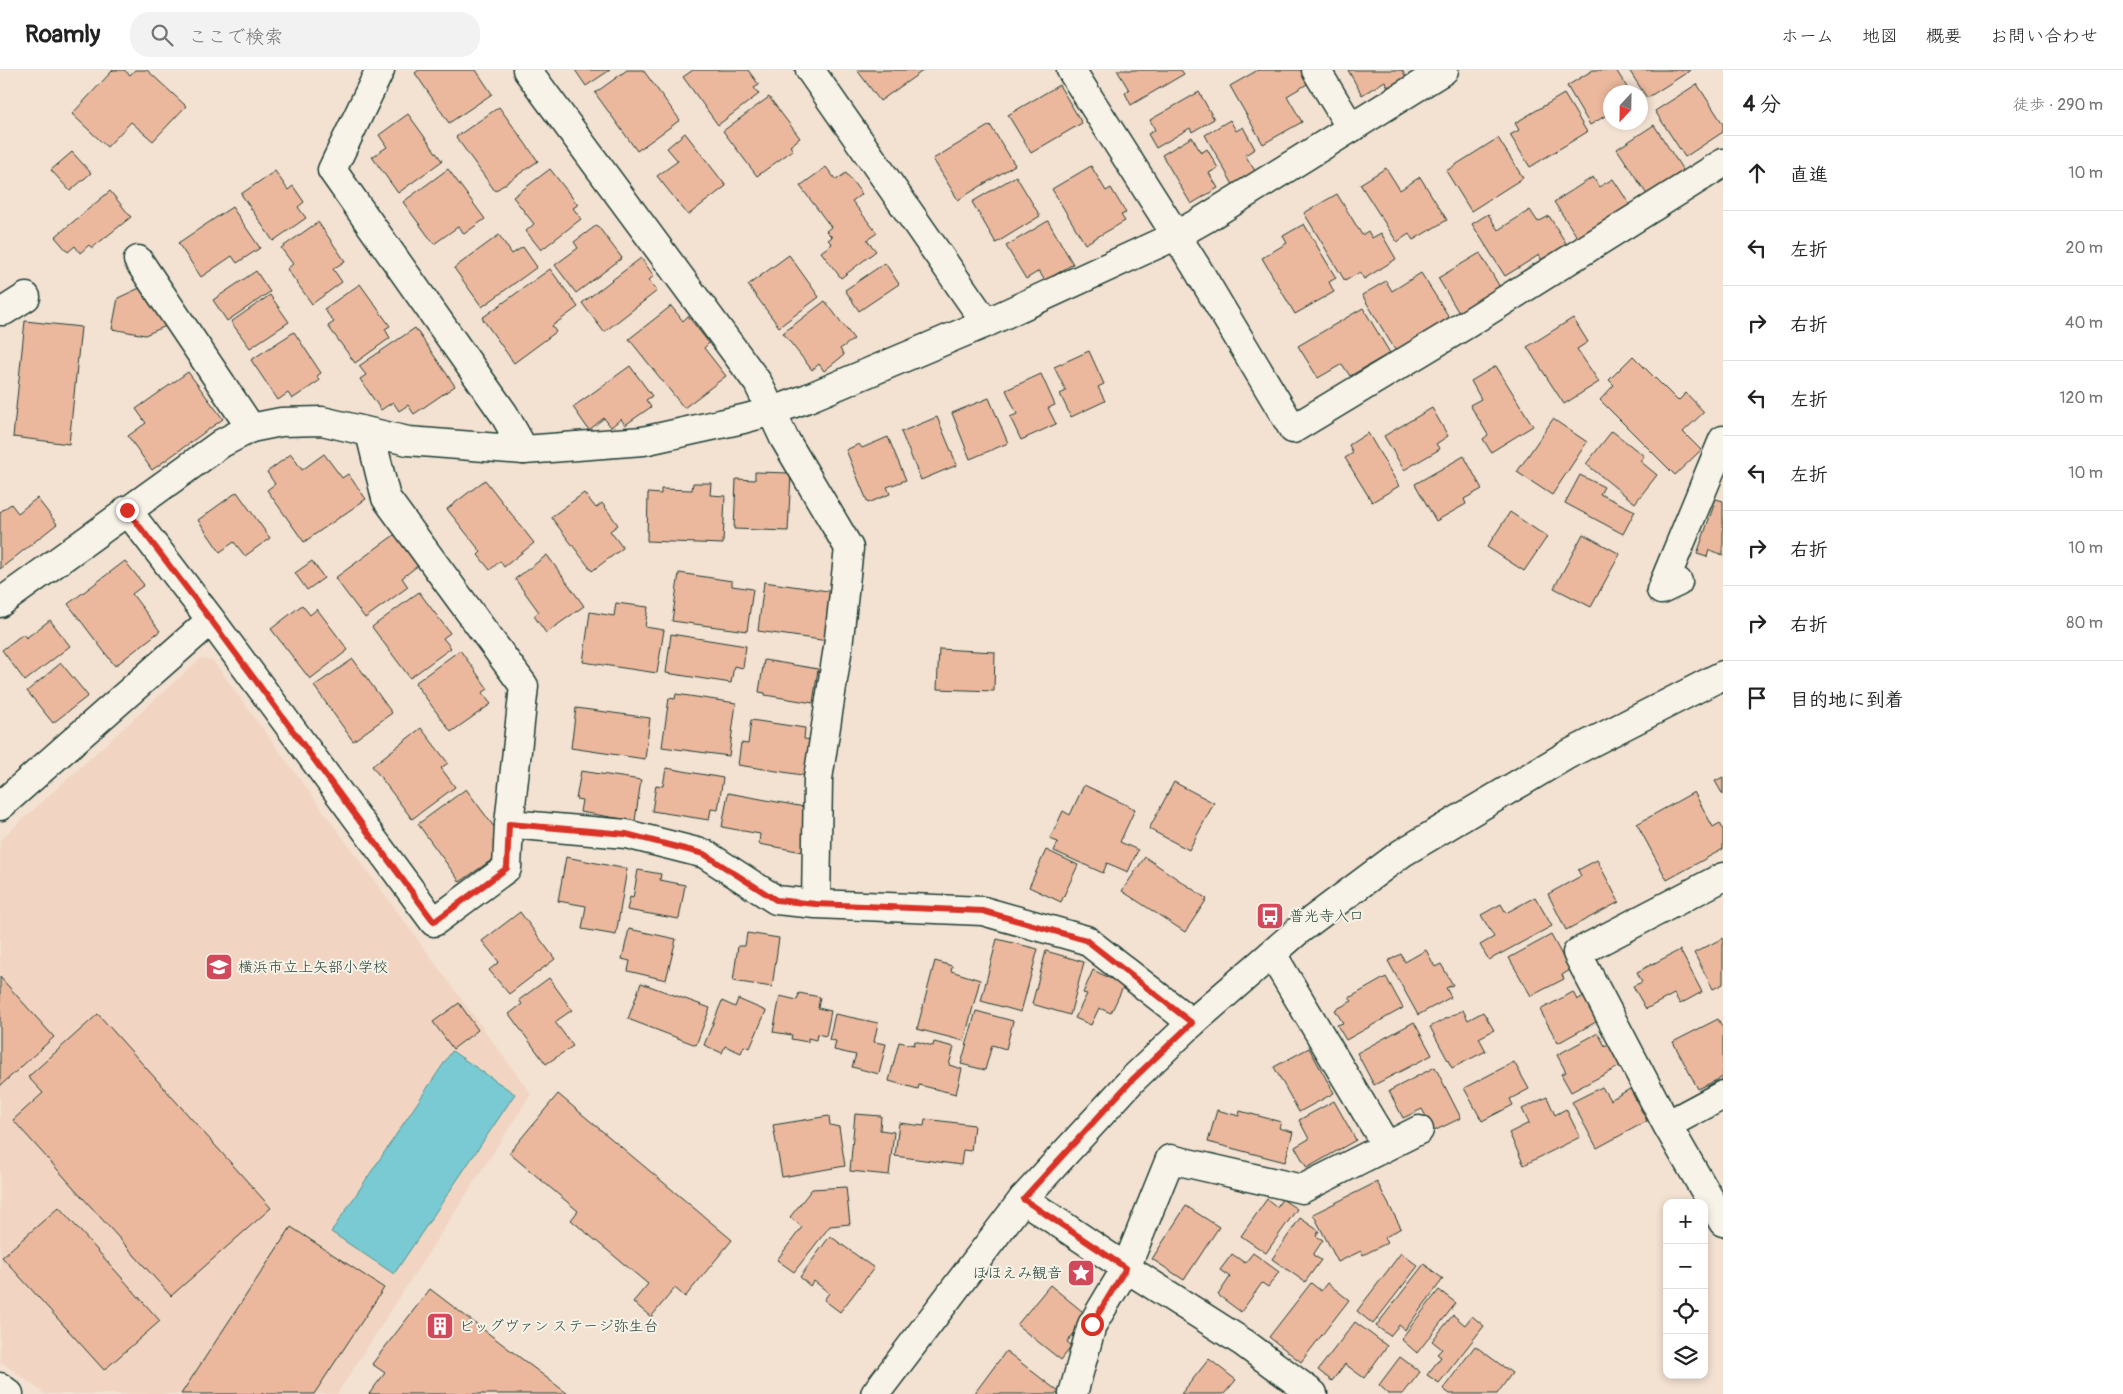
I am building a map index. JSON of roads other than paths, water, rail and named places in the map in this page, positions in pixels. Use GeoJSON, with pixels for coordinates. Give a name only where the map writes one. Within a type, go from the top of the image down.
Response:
{"type":"FeatureCollection","features":[{"type":"Feature","properties":{"kind":"street"},"geometry":{"type":"LineString","coordinates":[[380,70],[332,170],[504,414],[524,450]]}},
{"type":"Feature","properties":{"kind":"street"},"geometry":{"type":"LineString","coordinates":[[527,70],[758,383],[773,411],[784,438],[849,548],[838,647],[818,779],[816,904]]}},
{"type":"Feature","properties":{"kind":"street"},"geometry":{"type":"LineString","coordinates":[[810,70],[986,323]]}},
{"type":"Feature","properties":{"kind":"street"},"geometry":{"type":"LineString","coordinates":[[1071,70],[1293,429],[1467,324],[1723,163]]}},
{"type":"Feature","properties":{"kind":"street"},"geometry":{"type":"LineString","coordinates":[[1316,70],[1352,128]]}},
{"type":"Feature","properties":{"kind":"street"},"geometry":{"type":"LineString","coordinates":[[0,603],[222,443],[251,428],[281,422],[322,421],[408,441],[524,450],[643,441],[773,411],[986,323],[1175,236],[1205,220],[1444,70]]}},
{"type":"Feature","properties":{"kind":"street"},"geometry":{"type":"LineString","coordinates":[[138,260],[251,428]]}},
{"type":"Feature","properties":{"kind":"street"},"geometry":{"type":"LineString","coordinates":[[0,311],[4,311],[26,297]]}},
{"type":"Feature","properties":{"kind":"street"},"geometry":{"type":"LineString","coordinates":[[127,510],[211,620],[434,922],[507,868],[509,824],[524,686],[386,498],[370,433]]}},
{"type":"Feature","properties":{"kind":"street"},"geometry":{"type":"LineString","coordinates":[[1678,582],[1661,590],[1723,440]]}},
{"type":"Feature","properties":{"kind":"street"},"geometry":{"type":"LineString","coordinates":[[0,806],[211,620]]}},
{"type":"Feature","properties":{"kind":"street"},"geometry":{"type":"LineString","coordinates":[[875,1394],[1023,1199],[1132,1080],[1192,1023],[1299,930],[1402,853],[1567,754],[1723,675]]}},
{"type":"Feature","properties":{"kind":"street"},"geometry":{"type":"LineString","coordinates":[[509,824],[626,834],[704,854],[776,900],[816,904],[983,911],[1086,940],[1192,1023]]}},
{"type":"Feature","properties":{"kind":"street"},"geometry":{"type":"LineString","coordinates":[[1723,877],[1576,953],[1667,1124],[1723,1222]]}},
{"type":"Feature","properties":{"kind":"street"},"geometry":{"type":"LineString","coordinates":[[1272,954],[1386,1145]]}},
{"type":"Feature","properties":{"kind":"street"},"geometry":{"type":"LineString","coordinates":[[1667,1124],[1723,1095]]}},
{"type":"Feature","properties":{"kind":"street"},"geometry":{"type":"LineString","coordinates":[[1072,1394],[1092,1324],[1126,1268],[1170,1159],[1302,1189],[1419,1130]]}},
{"type":"Feature","properties":{"kind":"street"},"geometry":{"type":"LineString","coordinates":[[1023,1199],[1126,1268],[1244,1343],[1313,1394]]}},
{"type":"Feature","properties":{"kind":"street"},"geometry":{"type":"LineString","coordinates":[[0,1387],[9,1394]]}},
{"type":"Feature","properties":{"kind":"water"},"geometry":{"type":"Polygon","coordinates":[[[452,1051],[515,1094],[394,1274],[331,1232],[452,1051]]]}},
{"type":"Feature","properties":{"kind":"place","name":"普光寺入口"},"geometry":{"type":"Point","coordinates":[1270,916]}},
{"type":"Feature","properties":{"kind":"place","name":"横浜市立上矢部小学校"},"geometry":{"type":"Point","coordinates":[219,967]}},
{"type":"Feature","properties":{"kind":"place","name":"ほほえみ観音"},"geometry":{"type":"Point","coordinates":[1081,1273]}},
{"type":"Feature","properties":{"kind":"place","name":"ビッグヴァン ステージ弥生台"},"geometry":{"type":"Point","coordinates":[440,1326]}}]}
